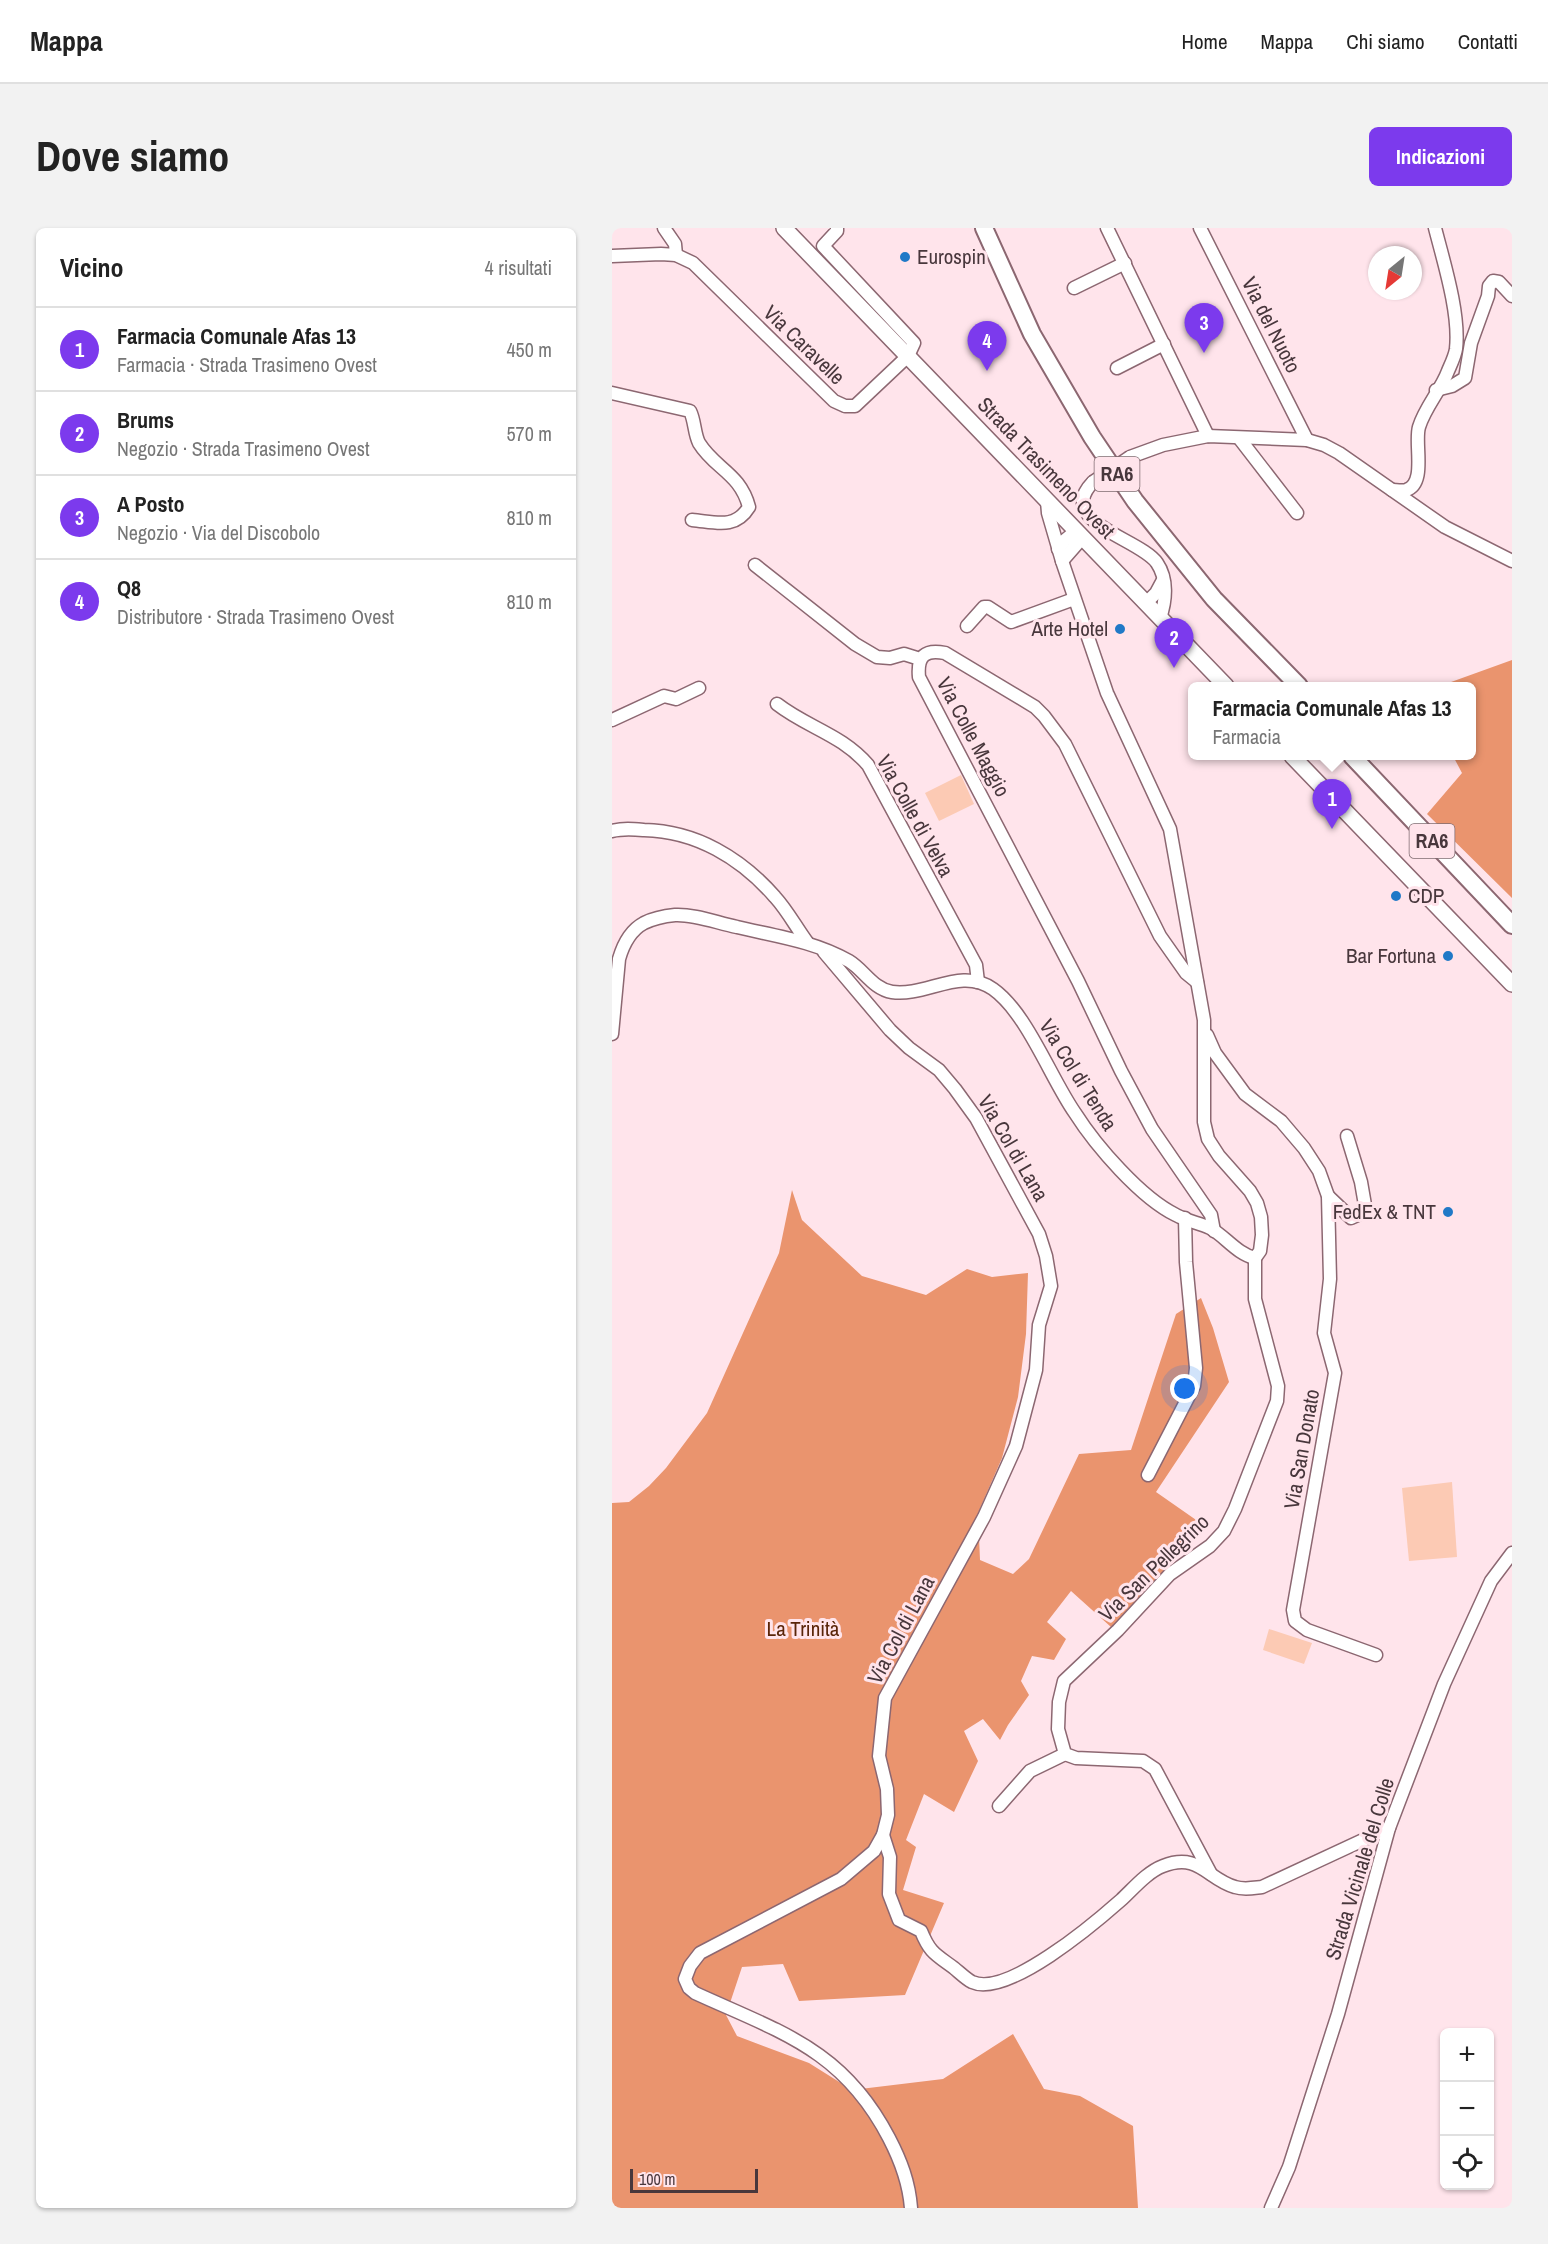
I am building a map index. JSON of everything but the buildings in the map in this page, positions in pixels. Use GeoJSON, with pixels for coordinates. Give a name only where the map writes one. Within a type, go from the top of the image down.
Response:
{"type":"FeatureCollection","features":[{"type":"Feature","properties":{"kind":"highway","name":"RA6"},"geometry":{"type":"LineString","coordinates":[[973,228],[1025,340],[1085,445],[1115,489],[1185,580],[1281,682]]}},
{"type":"Feature","properties":{"kind":"highway","name":"RA6"},"geometry":{"type":"LineString","coordinates":[[984,228],[1037,343],[1092,437],[1135,501],[1214,599],[1294,682]]}},
{"type":"Feature","properties":{"kind":"highway","name":"RA6"},"geometry":{"type":"LineString","coordinates":[[1356,760],[1512,925]]}},
{"type":"Feature","properties":{"kind":"highway","name":"RA6"},"geometry":{"type":"LineString","coordinates":[[1369,760],[1512,911]]}},
{"type":"Feature","properties":{"kind":"main road","name":"Strada Trasimeno Ovest"},"geometry":{"type":"LineString","coordinates":[[784,228],[1221,682]]}},
{"type":"Feature","properties":{"kind":"main road"},"geometry":{"type":"LineString","coordinates":[[1296,760],[1512,984]]}},
{"type":"Feature","properties":{"kind":"street"},"geometry":{"type":"LineString","coordinates":[[612,256],[676,255],[675,244],[664,228]]}},
{"type":"Feature","properties":{"kind":"street"},"geometry":{"type":"LineString","coordinates":[[837,228],[824,246],[914,343],[908,356]]}},
{"type":"Feature","properties":{"kind":"street"},"geometry":{"type":"LineString","coordinates":[[1107,228],[1208,436]]}},
{"type":"Feature","properties":{"kind":"street","name":"Via del Nuoto"},"geometry":{"type":"LineString","coordinates":[[1200,228],[1307,440]]}},
{"type":"Feature","properties":{"kind":"street"},"geometry":{"type":"LineString","coordinates":[[1392,490],[1406,490],[1416,483],[1418,428],[1436,390],[1447,374],[1456,351],[1456,328],[1435,228]]}},
{"type":"Feature","properties":{"kind":"street","name":"Via Caravelle"},"geometry":{"type":"LineString","coordinates":[[676,255],[693,264],[834,401],[845,406],[855,406],[908,356]]}},
{"type":"Feature","properties":{"kind":"street"},"geometry":{"type":"LineString","coordinates":[[1074,288],[1125,263]]}},
{"type":"Feature","properties":{"kind":"street"},"geometry":{"type":"LineString","coordinates":[[1436,390],[1452,386],[1465,378],[1471,342],[1488,296],[1489,286],[1493,281],[1499,282],[1512,296]]}},
{"type":"Feature","properties":{"kind":"street"},"geometry":{"type":"LineString","coordinates":[[1117,369],[1164,344]]}},
{"type":"Feature","properties":{"kind":"street"},"geometry":{"type":"LineString","coordinates":[[612,393],[690,411],[698,440],[745,493],[749,507],[742,517],[730,523],[692,520]]}},
{"type":"Feature","properties":{"kind":"street"},"geometry":{"type":"LineString","coordinates":[[1160,618],[1164,599],[1163,580],[1155,561],[1089,518],[1083,505],[1083,498],[1086,489],[1093,482],[1130,457],[1163,444],[1208,436],[1307,440],[1339,453],[1444,527],[1512,561]]}},
{"type":"Feature","properties":{"kind":"street"},"geometry":{"type":"LineString","coordinates":[[1239,438],[1297,513]]}},
{"type":"Feature","properties":{"kind":"street"},"geometry":{"type":"LineString","coordinates":[[1047,501],[1048,513],[1074,599],[1114,711],[1170,829],[1190,933],[1205,1030],[1204,1122],[1208,1139],[1219,1156],[1250,1191],[1257,1203],[1262,1235],[1260,1251],[1255,1258]]}},
{"type":"Feature","properties":{"kind":"street"},"geometry":{"type":"LineString","coordinates":[[1060,555],[1065,540],[1079,534]]}},
{"type":"Feature","properties":{"kind":"street"},"geometry":{"type":"LineString","coordinates":[[755,565],[847,637],[877,657],[890,658],[904,654],[920,659]]}},
{"type":"Feature","properties":{"kind":"street"},"geometry":{"type":"LineString","coordinates":[[1146,603],[1156,593],[1163,580]]}},
{"type":"Feature","properties":{"kind":"street"},"geometry":{"type":"LineString","coordinates":[[967,626],[984,607],[988,607],[1011,622],[1074,599]]}},
{"type":"Feature","properties":{"kind":"street","name":"Via Colle Maggio"},"geometry":{"type":"LineString","coordinates":[[1197,982],[1186,973],[1160,936],[1065,744],[1044,716],[1022,699],[945,653],[928,652],[920,659],[918,668],[920,677],[1078,981],[1121,1071],[1152,1129],[1211,1215],[1214,1231]]}},
{"type":"Feature","properties":{"kind":"street"},"geometry":{"type":"LineString","coordinates":[[612,720],[664,696],[676,699],[699,688]]}},
{"type":"Feature","properties":{"kind":"street","name":"Via Colle di Velva"},"geometry":{"type":"LineString","coordinates":[[777,704],[793,716],[854,749],[868,765],[976,965],[978,982]]}},
{"type":"Feature","properties":{"kind":"street"},"geometry":{"type":"LineString","coordinates":[[612,831],[620,829],[658,830],[704,841],[724,854],[775,897],[807,942]]}},
{"type":"Feature","properties":{"kind":"street"},"geometry":{"type":"LineString","coordinates":[[612,1034],[622,948],[632,933],[644,923],[675,915],[694,917],[807,942],[850,962],[878,988],[893,992],[957,981],[978,982]]}},
{"type":"Feature","properties":{"kind":"street","name":"Via Col di Lana"},"geometry":{"type":"LineString","coordinates":[[820,947],[890,1030],[909,1048],[939,1070],[976,1118],[1039,1234],[1046,1256],[1051,1286],[1040,1325],[1036,1370],[1016,1446],[984,1517],[885,1698],[879,1756],[886,1789],[888,1815],[883,1835],[874,1851],[841,1880],[700,1953],[690,1966],[685,1979],[689,1988],[695,1993],[799,2040],[823,2056],[851,2082],[882,2124],[901,2161],[910,2189],[911,2208]]}},
{"type":"Feature","properties":{"kind":"street","name":"Via Col di Tenda"},"geometry":{"type":"LineString","coordinates":[[978,982],[991,987],[1005,998],[1050,1068],[1074,1113],[1104,1152],[1158,1204],[1177,1216],[1214,1231],[1247,1256],[1255,1258]]}},
{"type":"Feature","properties":{"kind":"street","name":"Via San Donato"},"geometry":{"type":"LineString","coordinates":[[1205,1030],[1215,1053],[1245,1094],[1281,1121],[1304,1148],[1319,1171],[1328,1196],[1330,1278],[1324,1333],[1335,1373],[1293,1610],[1294,1621],[1307,1630],[1376,1655]]}},
{"type":"Feature","properties":{"kind":"street","name":"Via San Donato"},"geometry":{"type":"LineString","coordinates":[[1328,1196],[1351,1218],[1360,1214],[1365,1205],[1361,1182],[1347,1136]]}},
{"type":"Feature","properties":{"kind":"street"},"geometry":{"type":"LineString","coordinates":[[1148,1475],[1194,1386],[1196,1368],[1185,1262],[1185,1218]]}},
{"type":"Feature","properties":{"kind":"street","name":"Via San Pellegrino"},"geometry":{"type":"LineString","coordinates":[[1065,1754],[1058,1729],[1059,1702],[1064,1681],[1118,1630],[1170,1574],[1210,1546],[1224,1531],[1235,1509],[1277,1401],[1278,1386],[1256,1299],[1255,1258]]}},
{"type":"Feature","properties":{"kind":"street","name":"Strada Vicinale del Colle"},"geometry":{"type":"LineString","coordinates":[[1271,2208],[1289,2167],[1338,2014],[1389,1828],[1444,1684],[1491,1581],[1512,1553]]}},
{"type":"Feature","properties":{"kind":"street"},"geometry":{"type":"LineString","coordinates":[[999,1806],[1030,1771],[1065,1754],[1076,1758],[1143,1761],[1155,1769],[1211,1874]]}},
{"type":"Feature","properties":{"kind":"street"},"geometry":{"type":"LineString","coordinates":[[883,1835],[890,1857],[889,1894],[899,1920],[921,1931],[928,1948],[973,1982],[991,1983],[1026,1972],[1101,1918],[1163,1866],[1182,1862],[1195,1864],[1234,1887],[1250,1889],[1262,1887],[1389,1828]]}},
{"type":"Feature","properties":{"kind":"shaded area"},"geometry":{"type":"Polygon","coordinates":[[[961,775],[974,804],[939,821],[925,793],[961,775]]]}},
{"type":"Feature","properties":{"kind":"shaded area"},"geometry":{"type":"Polygon","coordinates":[[[1452,1482],[1457,1557],[1409,1561],[1402,1488],[1452,1482]]]}},
{"type":"Feature","properties":{"kind":"shaded area"},"geometry":{"type":"Polygon","coordinates":[[[1269,1629],[1312,1643],[1304,1664],[1263,1650],[1269,1629]]]}},
{"type":"Feature","properties":{"kind":"green space"},"geometry":{"type":"Polygon","coordinates":[[[1512,660],[1512,898],[1427,814],[1462,773],[1455,760],[1476,760],[1476,682],[1451,682],[1512,660]]]}},
{"type":"Feature","properties":{"kind":"green space","name":"La Trinità"},"geometry":{"type":"Polygon","coordinates":[[[792,1190],[802,1220],[862,1276],[926,1295],[967,1269],[992,1277],[1028,1273],[1026,1334],[1018,1397],[1002,1458],[978,1513],[980,1560],[1013,1574],[1029,1559],[1079,1454],[1131,1450],[1176,1314],[1201,1298],[1213,1328],[1229,1382],[1156,1492],[1199,1522],[1181,1553],[1111,1627],[1071,1591],[1047,1622],[1066,1639],[1054,1660],[1032,1656],[1021,1681],[1029,1695],[1000,1740],[983,1719],[964,1731],[978,1761],[954,1812],[924,1794],[906,1840],[916,1847],[903,1890],[944,1903],[905,1995],[799,2001],[783,1964],[742,1967],[726,2015],[737,2036],[809,2063],[852,2090],[943,2079],[1013,2034],[1044,2089],[1080,2096],[1133,2126],[1138,2208],[612,2208],[612,1503],[629,1502],[649,1486],[666,1468],[707,1413],[779,1253],[792,1190]]]}},
{"type":"Feature","properties":{"kind":"place","name":"Eurospin"},"geometry":{"type":"Point","coordinates":[905,257]}},
{"type":"Feature","properties":{"kind":"place","name":"A Posto"},"geometry":{"type":"Point","coordinates":[1204,353]}},
{"type":"Feature","properties":{"kind":"place","name":"Q8"},"geometry":{"type":"Point","coordinates":[987,371]}},
{"type":"Feature","properties":{"kind":"place","name":"Arte Hotel"},"geometry":{"type":"Point","coordinates":[1120,629]}},
{"type":"Feature","properties":{"kind":"place","name":"Brums"},"geometry":{"type":"Point","coordinates":[1174,668]}},
{"type":"Feature","properties":{"kind":"place","name":"Farmacia Comunale Afas 13"},"geometry":{"type":"Point","coordinates":[1332,829]}},
{"type":"Feature","properties":{"kind":"place","name":"CDP"},"geometry":{"type":"Point","coordinates":[1396,896]}},
{"type":"Feature","properties":{"kind":"place","name":"Bar Fortuna"},"geometry":{"type":"Point","coordinates":[1448,956]}},
{"type":"Feature","properties":{"kind":"place","name":"FedEx & TNT"},"geometry":{"type":"Point","coordinates":[1448,1212]}}]}
